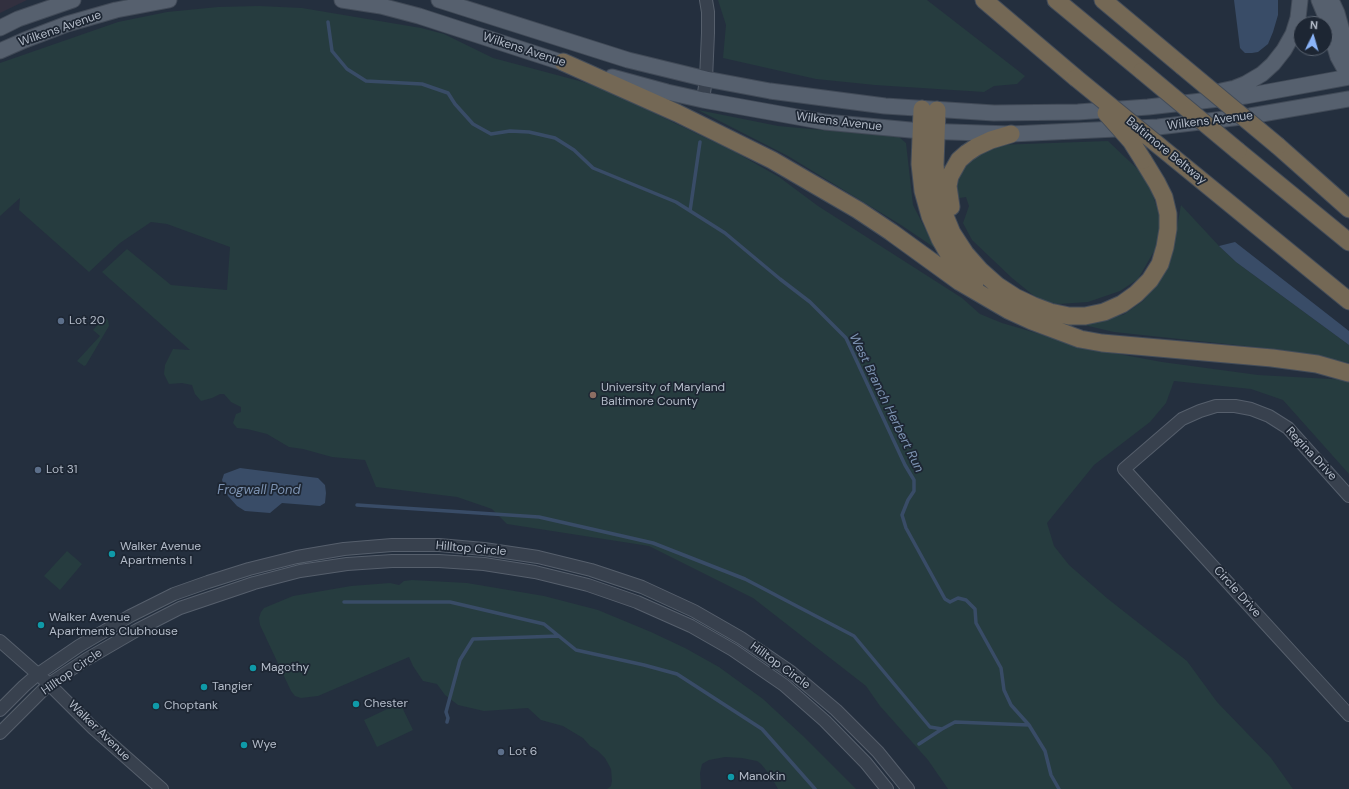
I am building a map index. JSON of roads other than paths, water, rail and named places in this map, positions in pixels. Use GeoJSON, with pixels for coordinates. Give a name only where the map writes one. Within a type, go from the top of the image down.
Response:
{"type":"FeatureCollection","features":[{"type":"Feature","properties":{"kind":"highway","name":"Baltimore Beltway"},"geometry":{"type":"LineString","coordinates":[[984,0],[1076,78],[1349,301]]}},
{"type":"Feature","properties":{"kind":"highway"},"geometry":{"type":"LineString","coordinates":[[1056,0],[1349,242]]}},
{"type":"Feature","properties":{"kind":"highway"},"geometry":{"type":"LineString","coordinates":[[1103,0],[1278,146],[1349,209]]}},
{"type":"Feature","properties":{"kind":"highway"},"geometry":{"type":"LineString","coordinates":[[563,62],[677,113],[772,160],[858,210],[960,282],[1012,304],[1034,306],[1050,312],[1069,316],[1085,316],[1104,312],[1122,304],[1136,294],[1150,280],[1160,264],[1165,247],[1168,229],[1168,214],[1164,197],[1157,183],[1131,141],[1076,78]]}},
{"type":"Feature","properties":{"kind":"highway"},"geometry":{"type":"LineString","coordinates":[[929,109],[928,131],[920,164],[923,191],[930,216],[940,239],[952,260],[970,280],[1055,330],[1080,339],[1131,346],[1272,358],[1317,364],[1349,373]]}},
{"type":"Feature","properties":{"kind":"highway"},"geometry":{"type":"LineString","coordinates":[[1011,134],[991,140],[966,153],[954,167],[948,186],[951,208],[960,227],[970,245],[1012,304]]}},
{"type":"Feature","properties":{"kind":"main road","name":"Wilkens Avenue"},"geometry":{"type":"LineString","coordinates":[[0,28],[25,17],[73,0]]}},
{"type":"Feature","properties":{"kind":"main road","name":"Wilkens Avenue"},"geometry":{"type":"LineString","coordinates":[[0,51],[67,24],[116,10],[169,0]]}},
{"type":"Feature","properties":{"kind":"main road","name":"Wilkens Avenue"},"geometry":{"type":"LineString","coordinates":[[342,0],[381,6],[419,16],[623,81],[704,100],[825,122],[928,131],[1011,134],[1165,126],[1250,116],[1349,99]]}},
{"type":"Feature","properties":{"kind":"main road","name":"Wilkens Avenue"},"geometry":{"type":"LineString","coordinates":[[439,0],[628,60],[706,79],[770,91],[885,106],[994,112],[1078,112],[1246,96],[1349,77]]}},
{"type":"Feature","properties":{"kind":"main road"},"geometry":{"type":"LineString","coordinates":[[1148,106],[1235,88],[1246,84],[1262,74],[1273,64],[1284,50],[1293,34],[1298,18],[1300,0]]}},
{"type":"Feature","properties":{"kind":"main road"},"geometry":{"type":"LineString","coordinates":[[1319,0],[1326,17],[1338,57],[1349,77]]}},
{"type":"Feature","properties":{"kind":"main road"},"geometry":{"type":"LineString","coordinates":[[1334,6],[1348,56],[1349,77]]}},
{"type":"Feature","properties":{"kind":"main road"},"geometry":{"type":"LineString","coordinates":[[1334,6],[1349,27]]}},
{"type":"Feature","properties":{"kind":"street"},"geometry":{"type":"LineString","coordinates":[[704,100],[708,12],[706,0]]}},
{"type":"Feature","properties":{"kind":"street","name":"Regina Drive"},"geometry":{"type":"LineString","coordinates":[[1124,469],[1182,419],[1200,410],[1216,406],[1235,406],[1251,409],[1270,416],[1288,428],[1349,496]]}},
{"type":"Feature","properties":{"kind":"street","name":"Circle Drive"},"geometry":{"type":"LineString","coordinates":[[1124,469],[1349,715]]}},
{"type":"Feature","properties":{"kind":"street","name":"Hilltop Circle"},"geometry":{"type":"LineString","coordinates":[[0,710],[38,674],[79,646],[130,616],[174,594],[249,569],[297,557],[344,549],[392,545],[439,545],[484,549],[538,557],[591,570],[642,587],[694,611],[741,638],[791,672],[836,710],[878,752],[908,789]]}},
{"type":"Feature","properties":{"kind":"street","name":"Hilltop Circle"},"geometry":{"type":"LineString","coordinates":[[0,733],[50,684],[87,659],[137,630],[180,608],[254,583],[300,571],[347,564],[392,561],[439,561],[484,564],[536,572],[588,585],[637,602],[698,630],[733,650],[784,686],[825,721],[866,763],[887,789]]}},
{"type":"Feature","properties":{"kind":"street","name":"Walker Avenue"},"geometry":{"type":"LineString","coordinates":[[0,641],[50,684],[93,728],[162,789]]}},
{"type":"Feature","properties":{"kind":"water"},"geometry":{"type":"Polygon","coordinates":[[[1234,0],[1278,0],[1278,15],[1273,32],[1268,44],[1258,52],[1245,53],[1240,48],[1234,0]]]}},
{"type":"Feature","properties":{"kind":"water"},"geometry":{"type":"Polygon","coordinates":[[[1235,242],[1349,331],[1349,345],[1236,262],[1219,246],[1235,242]]]}},
{"type":"Feature","properties":{"kind":"water","name":"Frogwall Pond"},"geometry":{"type":"Polygon","coordinates":[[[240,468],[318,478],[325,485],[325,503],[320,506],[282,503],[270,513],[245,511],[237,506],[228,496],[222,480],[224,474],[240,468]]]}},
{"type":"Feature","properties":{"kind":"waterway","name":"West Branch Herbert Run"},"geometry":{"type":"LineString","coordinates":[[328,22],[332,51],[347,69],[366,81],[422,84],[448,93],[455,104],[473,124],[491,134],[510,131],[529,132],[555,138],[574,150],[593,168],[676,202],[725,233],[810,302],[846,338],[905,465],[914,480],[914,491],[908,500],[902,515],[906,528],[945,599],[950,602],[958,598],[966,600],[975,609],[976,623],[1001,668],[1004,690],[1011,705],[1029,725],[1045,751],[1051,775],[1059,789]]}},
{"type":"Feature","properties":{"kind":"waterway"},"geometry":{"type":"LineString","coordinates":[[690,211],[700,142]]}},
{"type":"Feature","properties":{"kind":"waterway"},"geometry":{"type":"LineString","coordinates":[[357,505],[539,517],[653,543],[745,579],[854,636],[930,727],[942,729],[955,722],[1029,725]]}},
{"type":"Feature","properties":{"kind":"waterway"},"geometry":{"type":"LineString","coordinates":[[344,602],[450,602],[544,624],[576,650],[677,674],[762,729],[815,789]]}},
{"type":"Feature","properties":{"kind":"waterway"},"geometry":{"type":"LineString","coordinates":[[447,722],[448,718],[446,712],[460,660],[473,639],[559,636]]}},
{"type":"Feature","properties":{"kind":"waterway"},"geometry":{"type":"LineString","coordinates":[[919,744],[942,729]]}},
{"type":"Feature","properties":{"kind":"place","name":"Lot 20"},"geometry":{"type":"Point","coordinates":[61,321]}},
{"type":"Feature","properties":{"kind":"place","name":"University of Maryland Baltimore County"},"geometry":{"type":"Point","coordinates":[593,395]}},
{"type":"Feature","properties":{"kind":"place","name":"Lot 31"},"geometry":{"type":"Point","coordinates":[38,470]}},
{"type":"Feature","properties":{"kind":"place","name":"Walker Avenue Apartments I"},"geometry":{"type":"Point","coordinates":[112,554]}},
{"type":"Feature","properties":{"kind":"place","name":"Walker Avenue Apartments Clubhouse"},"geometry":{"type":"Point","coordinates":[41,625]}},
{"type":"Feature","properties":{"kind":"place","name":"Magothy"},"geometry":{"type":"Point","coordinates":[253,668]}},
{"type":"Feature","properties":{"kind":"place","name":"Tangier"},"geometry":{"type":"Point","coordinates":[204,687]}},
{"type":"Feature","properties":{"kind":"place","name":"Chester"},"geometry":{"type":"Point","coordinates":[356,704]}},
{"type":"Feature","properties":{"kind":"place","name":"Choptank"},"geometry":{"type":"Point","coordinates":[156,706]}},
{"type":"Feature","properties":{"kind":"place","name":"Wye"},"geometry":{"type":"Point","coordinates":[244,745]}},
{"type":"Feature","properties":{"kind":"place","name":"Lot 6"},"geometry":{"type":"Point","coordinates":[501,752]}},
{"type":"Feature","properties":{"kind":"place","name":"Manokin"},"geometry":{"type":"Point","coordinates":[731,777]}}]}
